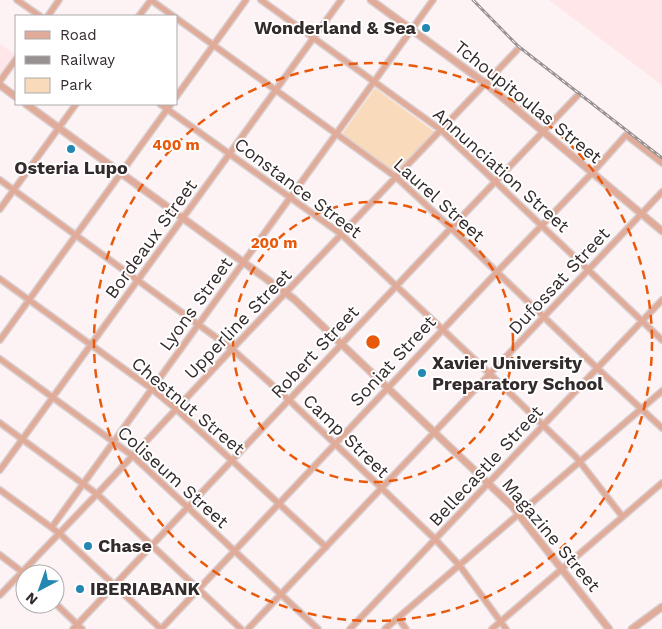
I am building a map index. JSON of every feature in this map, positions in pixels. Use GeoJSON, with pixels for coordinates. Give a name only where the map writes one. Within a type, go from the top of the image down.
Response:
{"type":"FeatureCollection","features":[{"type":"Feature","properties":{"kind":"street"},"geometry":{"type":"LineString","coordinates":[[17,0],[39,15]]}},
{"type":"Feature","properties":{"kind":"street"},"geometry":{"type":"LineString","coordinates":[[49,15],[60,0]]}},
{"type":"Feature","properties":{"kind":"street"},"geometry":{"type":"LineString","coordinates":[[141,15],[151,0]]}},
{"type":"Feature","properties":{"kind":"street","name":"Laurel Street"},"geometry":{"type":"LineString","coordinates":[[151,0],[172,15]]}},
{"type":"Feature","properties":{"kind":"street"},"geometry":{"type":"LineString","coordinates":[[178,94],[246,0]]}},
{"type":"Feature","properties":{"kind":"street","name":"Annunciation Street"},"geometry":{"type":"LineString","coordinates":[[261,0],[440,130],[662,340]]}},
{"type":"Feature","properties":{"kind":"street","name":"Bordeaux Street"},"geometry":{"type":"LineString","coordinates":[[0,470],[341,0]]}},
{"type":"Feature","properties":{"kind":"street","name":"Tchoupitoulas Street"},"geometry":{"type":"LineString","coordinates":[[371,0],[486,83],[662,231]]}},
{"type":"Feature","properties":{"kind":"street","name":"Lyons Street"},"geometry":{"type":"LineString","coordinates":[[52,527],[433,0]]}},
{"type":"Feature","properties":{"kind":"street","name":"Laurel Street"},"geometry":{"type":"LineString","coordinates":[[178,19],[396,177],[662,428]]}},
{"type":"Feature","properties":{"kind":"street","name":"Upperline Street"},"geometry":{"type":"LineString","coordinates":[[32,564],[341,234],[518,50]]}},
{"type":"Feature","properties":{"kind":"street"},"geometry":{"type":"LineString","coordinates":[[0,81],[15,60]]}},
{"type":"Feature","properties":{"kind":"street"},"geometry":{"type":"LineString","coordinates":[[0,85],[15,96]]}},
{"type":"Feature","properties":{"kind":"street","name":"Robert Street"},"geometry":{"type":"LineString","coordinates":[[73,629],[578,95]]}},
{"type":"Feature","properties":{"kind":"street","name":"Magazine Street"},"geometry":{"type":"LineString","coordinates":[[27,105],[286,293],[489,483],[518,514],[609,629]]}},
{"type":"Feature","properties":{"kind":"street"},"geometry":{"type":"LineString","coordinates":[[0,209],[75,105]]}},
{"type":"Feature","properties":{"kind":"street"},"geometry":{"type":"LineString","coordinates":[[0,340],[169,106]]}},
{"type":"Feature","properties":{"kind":"street","name":"Constance Street"},"geometry":{"type":"LineString","coordinates":[[169,106],[230,154],[341,234],[490,374],[580,462],[622,516]]}},
{"type":"Feature","properties":{"kind":"street","name":"Soniat Street"},"geometry":{"type":"LineString","coordinates":[[161,629],[626,135],[662,163]]}},
{"type":"Feature","properties":{"kind":"street","name":"Camp Street"},"geometry":{"type":"LineString","coordinates":[[0,180],[232,350],[288,400],[435,539],[460,566],[506,629]]}},
{"type":"Feature","properties":{"kind":"street","name":"Dufossat Street"},"geometry":{"type":"LineString","coordinates":[[248,629],[662,192]]}},
{"type":"Feature","properties":{"kind":"street","name":"Chestnut Street"},"geometry":{"type":"LineString","coordinates":[[0,279],[152,389],[326,547]]}},
{"type":"Feature","properties":{"kind":"street","name":"Bellecastle Street"},"geometry":{"type":"LineString","coordinates":[[350,629],[662,300]]}},
{"type":"Feature","properties":{"kind":"street","name":"Coliseum Street"},"geometry":{"type":"LineString","coordinates":[[0,359],[133,456],[318,629]]}},
{"type":"Feature","properties":{"kind":"street"},"geometry":{"type":"LineString","coordinates":[[385,629],[662,391]]}},
{"type":"Feature","properties":{"kind":"street"},"geometry":{"type":"LineString","coordinates":[[0,423],[97,494],[241,629]]}},
{"type":"Feature","properties":{"kind":"street"},"geometry":{"type":"LineString","coordinates":[[492,629],[662,483]]}},
{"type":"Feature","properties":{"kind":"street"},"geometry":{"type":"LineString","coordinates":[[0,490],[59,533],[161,629]]}},
{"type":"Feature","properties":{"kind":"street"},"geometry":{"type":"LineString","coordinates":[[0,555],[15,566]]}},
{"type":"Feature","properties":{"kind":"street","name":"Upperline Street"},"geometry":{"type":"LineString","coordinates":[[0,595],[15,581]]}},
{"type":"Feature","properties":{"kind":"street"},"geometry":{"type":"LineString","coordinates":[[632,629],[662,606]]}},
{"type":"Feature","properties":{"kind":"street"},"geometry":{"type":"LineString","coordinates":[[65,613],[82,629]]}},
{"type":"Feature","properties":{"kind":"street"},"geometry":{"type":"LineString","coordinates":[[398,618],[406,629]]}},
{"type":"Feature","properties":{"kind":"shaded area"},"geometry":{"type":"Polygon","coordinates":[[[549,0],[662,0],[662,85],[549,0]]]}},
{"type":"Feature","properties":{"kind":"shaded area"},"geometry":{"type":"Polygon","coordinates":[[[0,44],[15,54],[15,56],[0,77],[0,44]]]}},
{"type":"Feature","properties":{"kind":"green space"},"geometry":{"type":"Polygon","coordinates":[[[375,88],[435,132],[396,173],[342,134],[375,88]]]}},
{"type":"Feature","properties":{"kind":"railway"},"geometry":{"type":"LineString","coordinates":[[473,0],[518,46],[662,158]]}},
{"type":"Feature","properties":{"kind":"place","name":"Wonderland & Sea"},"geometry":{"type":"Point","coordinates":[426,28]}},
{"type":"Feature","properties":{"kind":"place","name":"Osteria Lupo"},"geometry":{"type":"Point","coordinates":[71,149]}},
{"type":"Feature","properties":{"kind":"place","name":"Xavier University Preparatory School"},"geometry":{"type":"Point","coordinates":[422,373]}},
{"type":"Feature","properties":{"kind":"place","name":"Chase"},"geometry":{"type":"Point","coordinates":[88,546]}},
{"type":"Feature","properties":{"kind":"place","name":"IBERIABANK"},"geometry":{"type":"Point","coordinates":[80,589]}}]}
